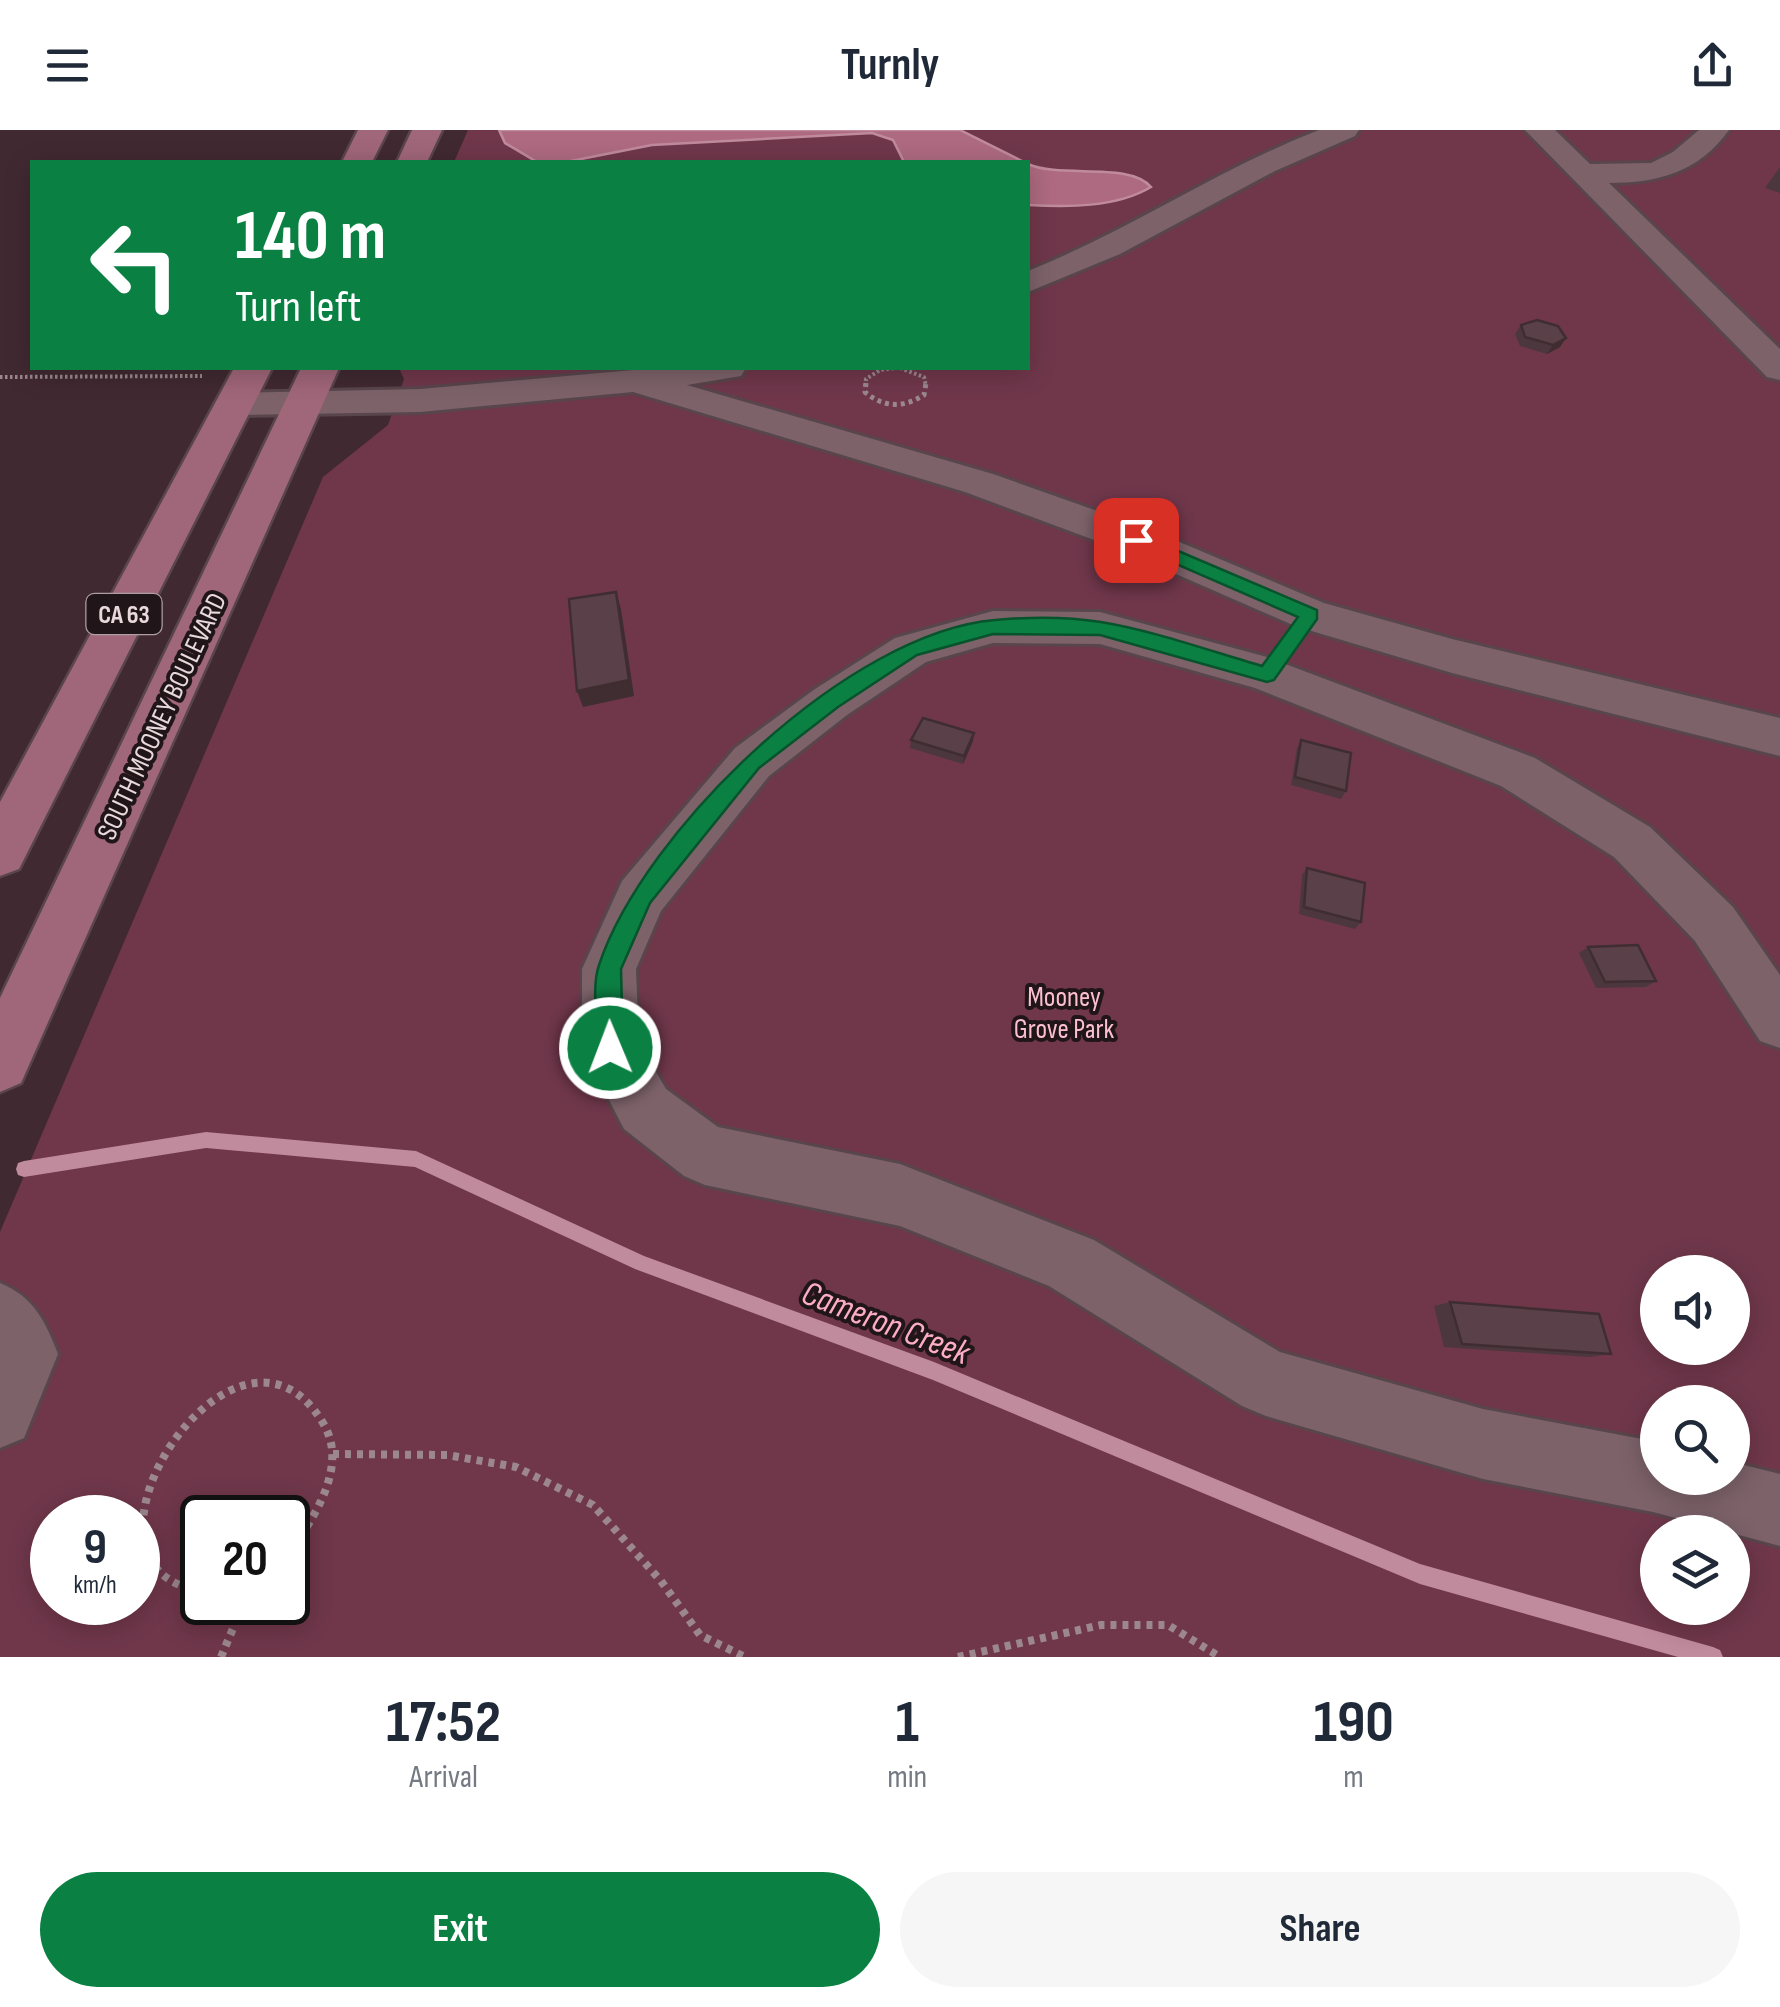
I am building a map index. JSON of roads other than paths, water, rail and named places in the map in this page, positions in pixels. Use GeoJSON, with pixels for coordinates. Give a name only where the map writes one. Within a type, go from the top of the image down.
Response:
{"type":"FeatureCollection","features":[{"type":"Feature","properties":{"kind":"main road"},"geometry":{"type":"LineString","coordinates":[[358,160],[373,130]]}},
{"type":"Feature","properties":{"kind":"main road"},"geometry":{"type":"LineString","coordinates":[[413,160],[427,130]]}},
{"type":"Feature","properties":{"kind":"main road","name":"CA 63"},"geometry":{"type":"LineString","coordinates":[[0,852],[245,382]]}},
{"type":"Feature","properties":{"kind":"main road","name":"SOUTH MOONEY BOULEVARD"},"geometry":{"type":"LineString","coordinates":[[0,1063],[312,386]]}},
{"type":"Feature","properties":{"kind":"lane"},"geometry":{"type":"LineString","coordinates":[[1030,281],[1186,207],[1260,165],[1345,130]]}},
{"type":"Feature","properties":{"kind":"lane"},"geometry":{"type":"LineString","coordinates":[[1538,130],[1586,173],[1780,369]]}},
{"type":"Feature","properties":{"kind":"lane"},"geometry":{"type":"LineString","coordinates":[[1586,173],[1664,171],[1684,162],[1715,130]]}},
{"type":"Feature","properties":{"kind":"lane"},"geometry":{"type":"LineString","coordinates":[[245,382],[312,386],[637,382],[715,370]]}},
{"type":"Feature","properties":{"kind":"lane"},"geometry":{"type":"LineString","coordinates":[[637,382],[979,484],[1136,540],[1310,614],[1452,656],[1780,737]]}},
{"type":"Feature","properties":{"kind":"lane"},"geometry":{"type":"LineString","coordinates":[[1267,674],[1310,614]]}},
{"type":"Feature","properties":{"kind":"lane"},"geometry":{"type":"LineString","coordinates":[[1640,1474],[1483,1444],[1266,1382],[1071,1263],[900,1195],[705,1155],[645,1109],[610,1048],[609,969],[641,896],[752,762],[831,702],[911,650],[993,627],[1100,628],[1267,674],[1518,772],[1632,842],[1714,924],[1780,1022]]}},
{"type":"Feature","properties":{"kind":"lane"},"geometry":{"type":"LineString","coordinates":[[0,1316],[25,1354],[0,1414]]}},
{"type":"Feature","properties":{"kind":"lane"},"geometry":{"type":"LineString","coordinates":[[1725,1495],[1780,1510]]}},
{"type":"Feature","properties":{"kind":"waterway","name":"Cameron Creek"},"geometry":{"type":"LineString","coordinates":[[24,1169],[206,1140],[416,1159],[641,1263],[934,1371],[1420,1574],[1713,1657]]}},
{"type":"Feature","properties":{"kind":"park label","name":"Mooney Grove Park"},"geometry":{"type":"Point","coordinates":[1064,1012]}}]}
